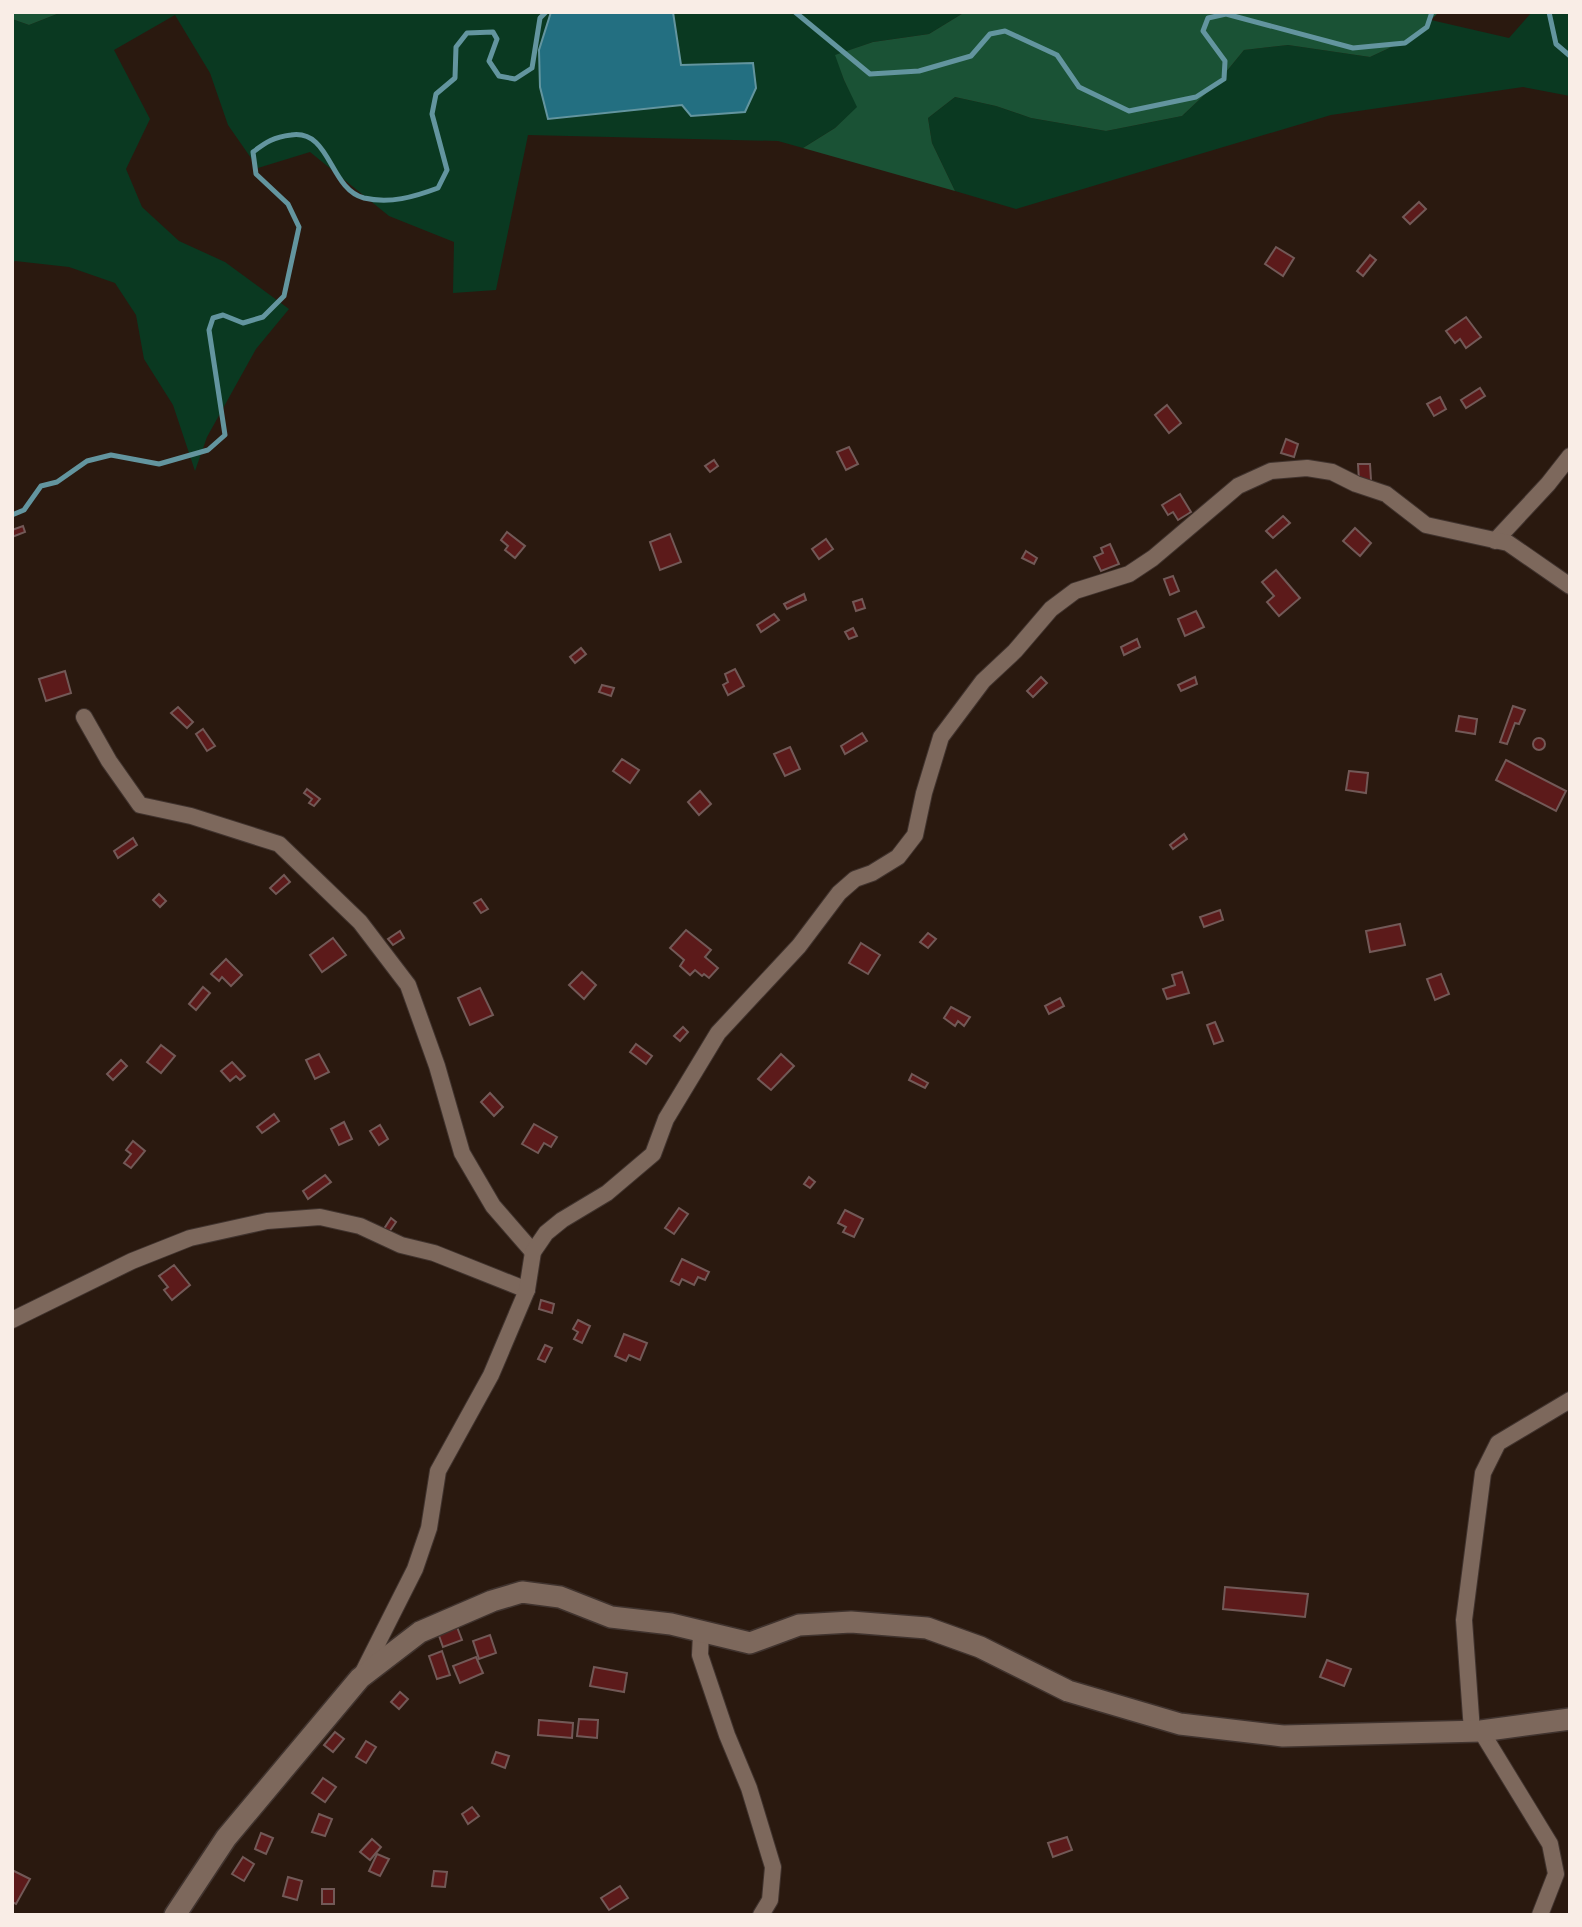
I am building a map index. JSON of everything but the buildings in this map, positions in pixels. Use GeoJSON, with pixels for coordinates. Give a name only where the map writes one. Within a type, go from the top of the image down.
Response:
{"type":"FeatureCollection","features":[{"type":"Feature","properties":{"kind":"street"},"geometry":{"type":"LineString","coordinates":[[1495,541],[1570,456]]}},
{"type":"Feature","properties":{"kind":"street"},"geometry":{"type":"LineString","coordinates":[[360,1678],[415,1569],[429,1528],[438,1471],[491,1375],[527,1290],[533,1252],[546,1233],[607,1193],[653,1154],[666,1119],[718,1033],[799,946],[839,893],[855,879],[872,873],[898,857],[915,835],[941,737],[983,681],[1015,651],[1051,609],[1075,591],[1129,574],[1153,558],[1238,485],[1271,471],[1307,468],[1332,472],[1386,494],[1426,525],[1508,543],[1570,586]]}},
{"type":"Feature","properties":{"kind":"street"},"geometry":{"type":"LineString","coordinates":[[83,717],[140,805],[191,816],[279,844],[360,922],[408,985],[437,1066],[462,1153],[493,1206],[533,1252]]}},
{"type":"Feature","properties":{"kind":"street"},"geometry":{"type":"LineString","coordinates":[[12,1320],[132,1261],[190,1238],[267,1222],[320,1217],[360,1226],[401,1245],[434,1253],[527,1290]]}},
{"type":"Feature","properties":{"kind":"street"},"geometry":{"type":"LineString","coordinates":[[1540,1915],[1556,1874],[1550,1844],[1534,1815],[1477,1731],[1464,1620],[1483,1474],[1498,1443],[1570,1400]]}},
{"type":"Feature","properties":{"kind":"street"},"geometry":{"type":"LineString","coordinates":[[175,1915],[226,1838],[360,1678],[420,1632],[492,1601],[522,1592],[560,1597],[611,1617],[671,1624],[750,1643],[799,1625],[851,1622],[927,1628],[980,1647],[1068,1691],[1180,1724],[1283,1736],[1477,1731],[1570,1719]]}},
{"type":"Feature","properties":{"kind":"street"},"geometry":{"type":"LineString","coordinates":[[701,1633],[700,1654],[727,1735],[749,1788],[773,1867],[774,1907],[761,1915]]}},
{"type":"Feature","properties":{"kind":"street"},"geometry":{"type":"LineString","coordinates":[[1552,1854],[1570,1875]]}},
{"type":"Feature","properties":{"kind":"green space"},"geometry":{"type":"Polygon","coordinates":[[[12,12],[62,12],[29,25],[12,19],[12,12]]]}},
{"type":"Feature","properties":{"kind":"green space"},"geometry":{"type":"Polygon","coordinates":[[[62,12],[551,12],[539,50],[540,87],[549,118],[683,105],[673,12],[965,12],[929,34],[873,42],[836,55],[844,80],[858,107],[835,128],[803,148],[778,141],[528,135],[496,290],[453,293],[454,242],[389,216],[310,152],[258,168],[228,125],[210,73],[175,15],[114,50],[150,119],[126,169],[142,207],[179,241],[225,262],[289,309],[256,349],[207,437],[195,471],[173,405],[144,359],[136,315],[115,283],[69,267],[15,261],[12,264],[12,19],[29,25],[62,12]]]}},
{"type":"Feature","properties":{"kind":"green space"},"geometry":{"type":"Polygon","coordinates":[[[965,12],[1439,12],[1413,37],[1370,57],[1288,45],[1244,50],[1217,83],[1182,116],[1106,131],[1031,118],[996,106],[955,97],[928,118],[932,143],[955,191],[803,148],[835,128],[857,107],[835,55],[873,42],[929,34],[965,12]]]}},
{"type":"Feature","properties":{"kind":"green space"},"geometry":{"type":"Polygon","coordinates":[[[1532,12],[1570,12],[1570,96],[1523,87],[1331,115],[1016,209],[955,191],[932,143],[928,118],[955,97],[996,106],[1031,118],[1106,131],[1182,116],[1217,83],[1244,50],[1288,45],[1370,57],[1413,37],[1431,20],[1509,38],[1532,12]]]}},
{"type":"Feature","properties":{"kind":"water"},"geometry":{"type":"Polygon","coordinates":[[[551,12],[673,12],[681,65],[753,63],[756,88],[745,112],[691,116],[682,105],[548,119],[540,87],[539,50],[551,12]]]}},
{"type":"Feature","properties":{"kind":"waterway"},"geometry":{"type":"LineString","coordinates":[[12,515],[24,510],[41,486],[57,482],[87,461],[111,455],[159,464],[208,450],[225,435],[209,330],[213,318],[223,315],[243,323],[263,317],[284,296],[299,227],[288,204],[256,174],[253,152],[275,139],[291,135],[304,136],[314,141],[322,150],[343,184],[364,198],[402,199],[438,188],[447,170],[432,114],[436,94],[455,78],[456,47],[467,33],[493,32],[497,39],[489,61],[499,76],[515,79],[532,68],[540,18],[546,12]]}},
{"type":"Feature","properties":{"kind":"waterway"},"geometry":{"type":"LineString","coordinates":[[795,12],[870,74],[919,71],[971,56],[990,34],[1005,31],[1057,55],[1079,87],[1129,111],[1196,97],[1224,79],[1225,61],[1203,31],[1208,18],[1226,14],[1353,48],[1405,43],[1427,27],[1432,12]]}},
{"type":"Feature","properties":{"kind":"waterway"},"geometry":{"type":"LineString","coordinates":[[1549,12],[1556,44],[1570,56]]}}]}
